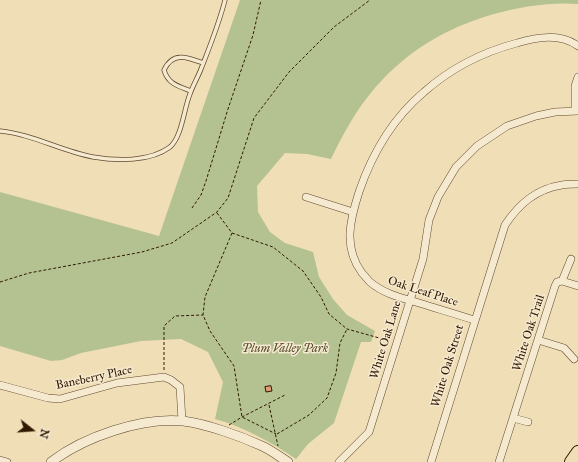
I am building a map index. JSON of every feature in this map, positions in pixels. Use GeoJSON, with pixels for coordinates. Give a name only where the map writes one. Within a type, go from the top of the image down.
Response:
{"type":"FeatureCollection","features":[{"type":"Feature","properties":{"kind":"main road"},"geometry":{"type":"LineString","coordinates":[[571,462],[578,452]]}},
{"type":"Feature","properties":{"kind":"street","name":"Oak Leaf Place"},"geometry":{"type":"LineString","coordinates":[[474,320],[380,290],[368,281],[356,265],[349,240],[353,212],[365,177],[380,144],[412,103],[437,81],[471,60],[491,51],[531,39],[558,37],[573,42],[578,46]]}},
{"type":"Feature","properties":{"kind":"street"},"geometry":{"type":"LineString","coordinates":[[576,111],[575,86],[578,77]]}},
{"type":"Feature","properties":{"kind":"street","name":"White Oak Lane"},"geometry":{"type":"LineString","coordinates":[[339,462],[369,432],[424,259],[427,232],[433,209],[444,185],[456,167],[477,146],[507,126],[536,116],[576,111]]}},
{"type":"Feature","properties":{"kind":"street","name":"White Oak Street"},"geometry":{"type":"LineString","coordinates":[[430,462],[505,225],[523,202],[537,192],[556,186],[578,184]]}},
{"type":"Feature","properties":{"kind":"street"},"geometry":{"type":"LineString","coordinates":[[306,197],[353,212]]}},
{"type":"Feature","properties":{"kind":"street","name":"White Oak Trail"},"geometry":{"type":"LineString","coordinates":[[499,462],[555,286],[557,282],[562,281],[571,259]]}},
{"type":"Feature","properties":{"kind":"street"},"geometry":{"type":"LineString","coordinates":[[562,281],[578,286]]}},
{"type":"Feature","properties":{"kind":"street"},"geometry":{"type":"LineString","coordinates":[[538,340],[564,348],[574,360]]}},
{"type":"Feature","properties":{"kind":"street"},"geometry":{"type":"LineString","coordinates":[[164,377],[180,387],[182,421]]}},
{"type":"Feature","properties":{"kind":"street","name":"Baneberry Place"},"geometry":{"type":"LineString","coordinates":[[0,385],[48,398],[60,399],[117,382],[164,377]]}},
{"type":"Feature","properties":{"kind":"street"},"geometry":{"type":"LineString","coordinates":[[513,418],[528,422]]}},
{"type":"Feature","properties":{"kind":"street"},"geometry":{"type":"LineString","coordinates":[[51,462],[61,454],[97,436],[153,422],[182,421],[204,425],[263,446],[288,462]]}},
{"type":"Feature","properties":{"kind":"street"},"geometry":{"type":"LineString","coordinates":[[0,460],[7,462]]}},
{"type":"Feature","properties":{"kind":"lane"},"geometry":{"type":"LineString","coordinates":[[0,131],[19,134],[72,152],[95,157],[128,160],[152,157],[171,146],[179,132],[191,91],[204,63],[218,26],[225,0]]}},
{"type":"Feature","properties":{"kind":"lane"},"geometry":{"type":"LineString","coordinates":[[191,91],[173,84],[166,78],[164,70],[167,63],[174,58],[187,57],[204,63]]}},
{"type":"Feature","properties":{"kind":"path"},"geometry":{"type":"LineString","coordinates":[[192,208],[201,195],[206,181],[253,35],[261,0]]}},
{"type":"Feature","properties":{"kind":"path"},"geometry":{"type":"LineString","coordinates":[[0,282],[29,273],[142,252],[172,243],[217,212],[228,198],[254,118],[289,72],[334,27],[370,0]]}},
{"type":"Feature","properties":{"kind":"path"},"geometry":{"type":"LineString","coordinates":[[217,212],[232,233],[273,247],[303,270],[321,297],[329,314],[347,329],[397,344]]}},
{"type":"Feature","properties":{"kind":"path"},"geometry":{"type":"LineString","coordinates":[[232,233],[205,297],[203,315],[210,331],[234,366],[242,417]]}},
{"type":"Feature","properties":{"kind":"path"},"geometry":{"type":"LineString","coordinates":[[164,377],[164,326],[175,316],[203,315]]}},
{"type":"Feature","properties":{"kind":"path"},"geometry":{"type":"LineString","coordinates":[[276,434],[309,415],[327,398],[336,373],[340,343],[347,329]]}},
{"type":"Feature","properties":{"kind":"path"},"geometry":{"type":"LineString","coordinates":[[229,425],[285,395]]}},
{"type":"Feature","properties":{"kind":"path"},"geometry":{"type":"LineString","coordinates":[[269,404],[279,449]]}},
{"type":"Feature","properties":{"kind":"path"},"geometry":{"type":"LineString","coordinates":[[242,417],[276,434]]}},
{"type":"Feature","properties":{"kind":"green space","name":"Plum Valley Park"},"geometry":{"type":"Polygon","coordinates":[[[240,0],[578,0],[578,4],[560,3],[501,12],[462,25],[429,42],[405,59],[376,87],[354,117],[331,159],[307,154],[285,153],[257,186],[258,212],[270,232],[285,243],[313,252],[319,277],[333,299],[347,315],[375,331],[371,342],[361,342],[334,423],[308,444],[296,459],[257,436],[236,426],[215,419],[223,382],[208,352],[181,339],[141,341],[81,353],[62,360],[51,361],[0,346],[0,192],[159,236],[240,0]]]}},
{"type":"Feature","properties":{"kind":"building"},"geometry":{"type":"Polygon","coordinates":[[[271,386],[272,391],[266,392],[265,387],[271,386]]]}}]}
